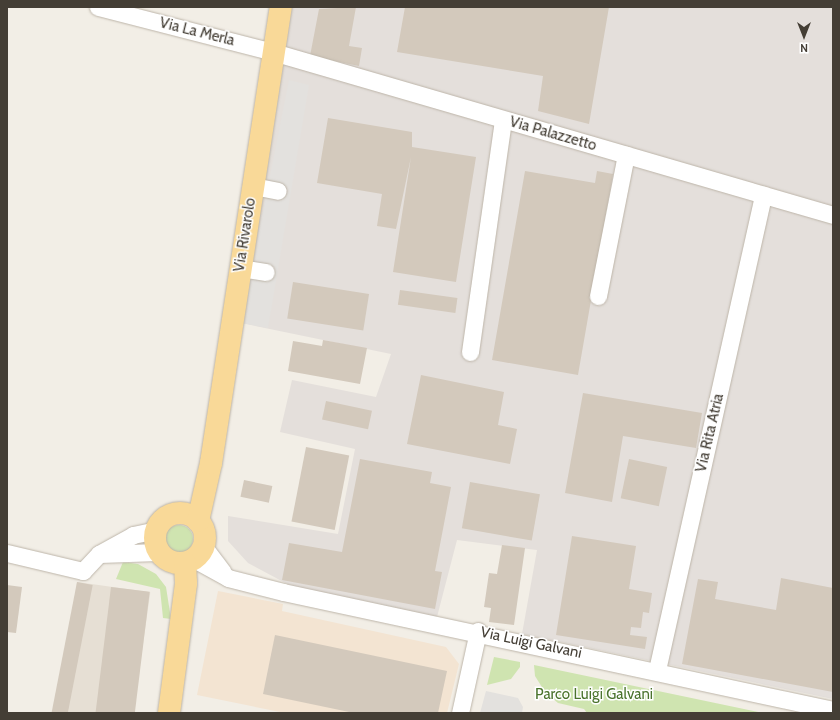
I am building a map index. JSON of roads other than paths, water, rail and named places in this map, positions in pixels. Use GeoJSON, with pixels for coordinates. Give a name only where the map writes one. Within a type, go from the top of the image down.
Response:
{"type":"FeatureCollection","features":[{"type":"Feature","properties":{"kind":"main road","name":"Via Rivarolo"},"geometry":{"type":"LineString","coordinates":[[189,517],[211,463],[281,7]]}},
{"type":"Feature","properties":{"kind":"main road"},"geometry":{"type":"LineString","coordinates":[[169,713],[180,623],[183,557],[204,533],[189,517],[166,518],[156,530],[183,557]]}},
{"type":"Feature","properties":{"kind":"street","name":"Via La Merla"},"geometry":{"type":"LineString","coordinates":[[98,7],[273,52]]}},
{"type":"Feature","properties":{"kind":"street","name":"Via Palazzetto"},"geometry":{"type":"LineString","coordinates":[[273,52],[833,215]]}},
{"type":"Feature","properties":{"kind":"street"},"geometry":{"type":"LineString","coordinates":[[470,352],[503,120]]}},
{"type":"Feature","properties":{"kind":"street"},"geometry":{"type":"LineString","coordinates":[[598,296],[626,155]]}},
{"type":"Feature","properties":{"kind":"street"},"geometry":{"type":"LineString","coordinates":[[253,186],[278,191]]}},
{"type":"Feature","properties":{"kind":"street","name":"Via Rita Atria"},"geometry":{"type":"LineString","coordinates":[[657,670],[763,195]]}},
{"type":"Feature","properties":{"kind":"street"},"geometry":{"type":"LineString","coordinates":[[240,268],[266,272]]}},
{"type":"Feature","properties":{"kind":"street"},"geometry":{"type":"LineString","coordinates":[[7,553],[83,571],[99,554],[133,536],[156,530]]}},
{"type":"Feature","properties":{"kind":"street"},"geometry":{"type":"LineString","coordinates":[[99,554],[183,557]]}},
{"type":"Feature","properties":{"kind":"street","name":"Via Luigi Galvani"},"geometry":{"type":"LineString","coordinates":[[183,557],[228,578],[657,670],[833,710]]}},
{"type":"Feature","properties":{"kind":"street"},"geometry":{"type":"LineString","coordinates":[[460,713],[478,631]]}},
{"type":"Feature","properties":{"kind":"park label","name":"Parco Luigi Galvani"},"geometry":{"type":"Point","coordinates":[594,695]}}]}
